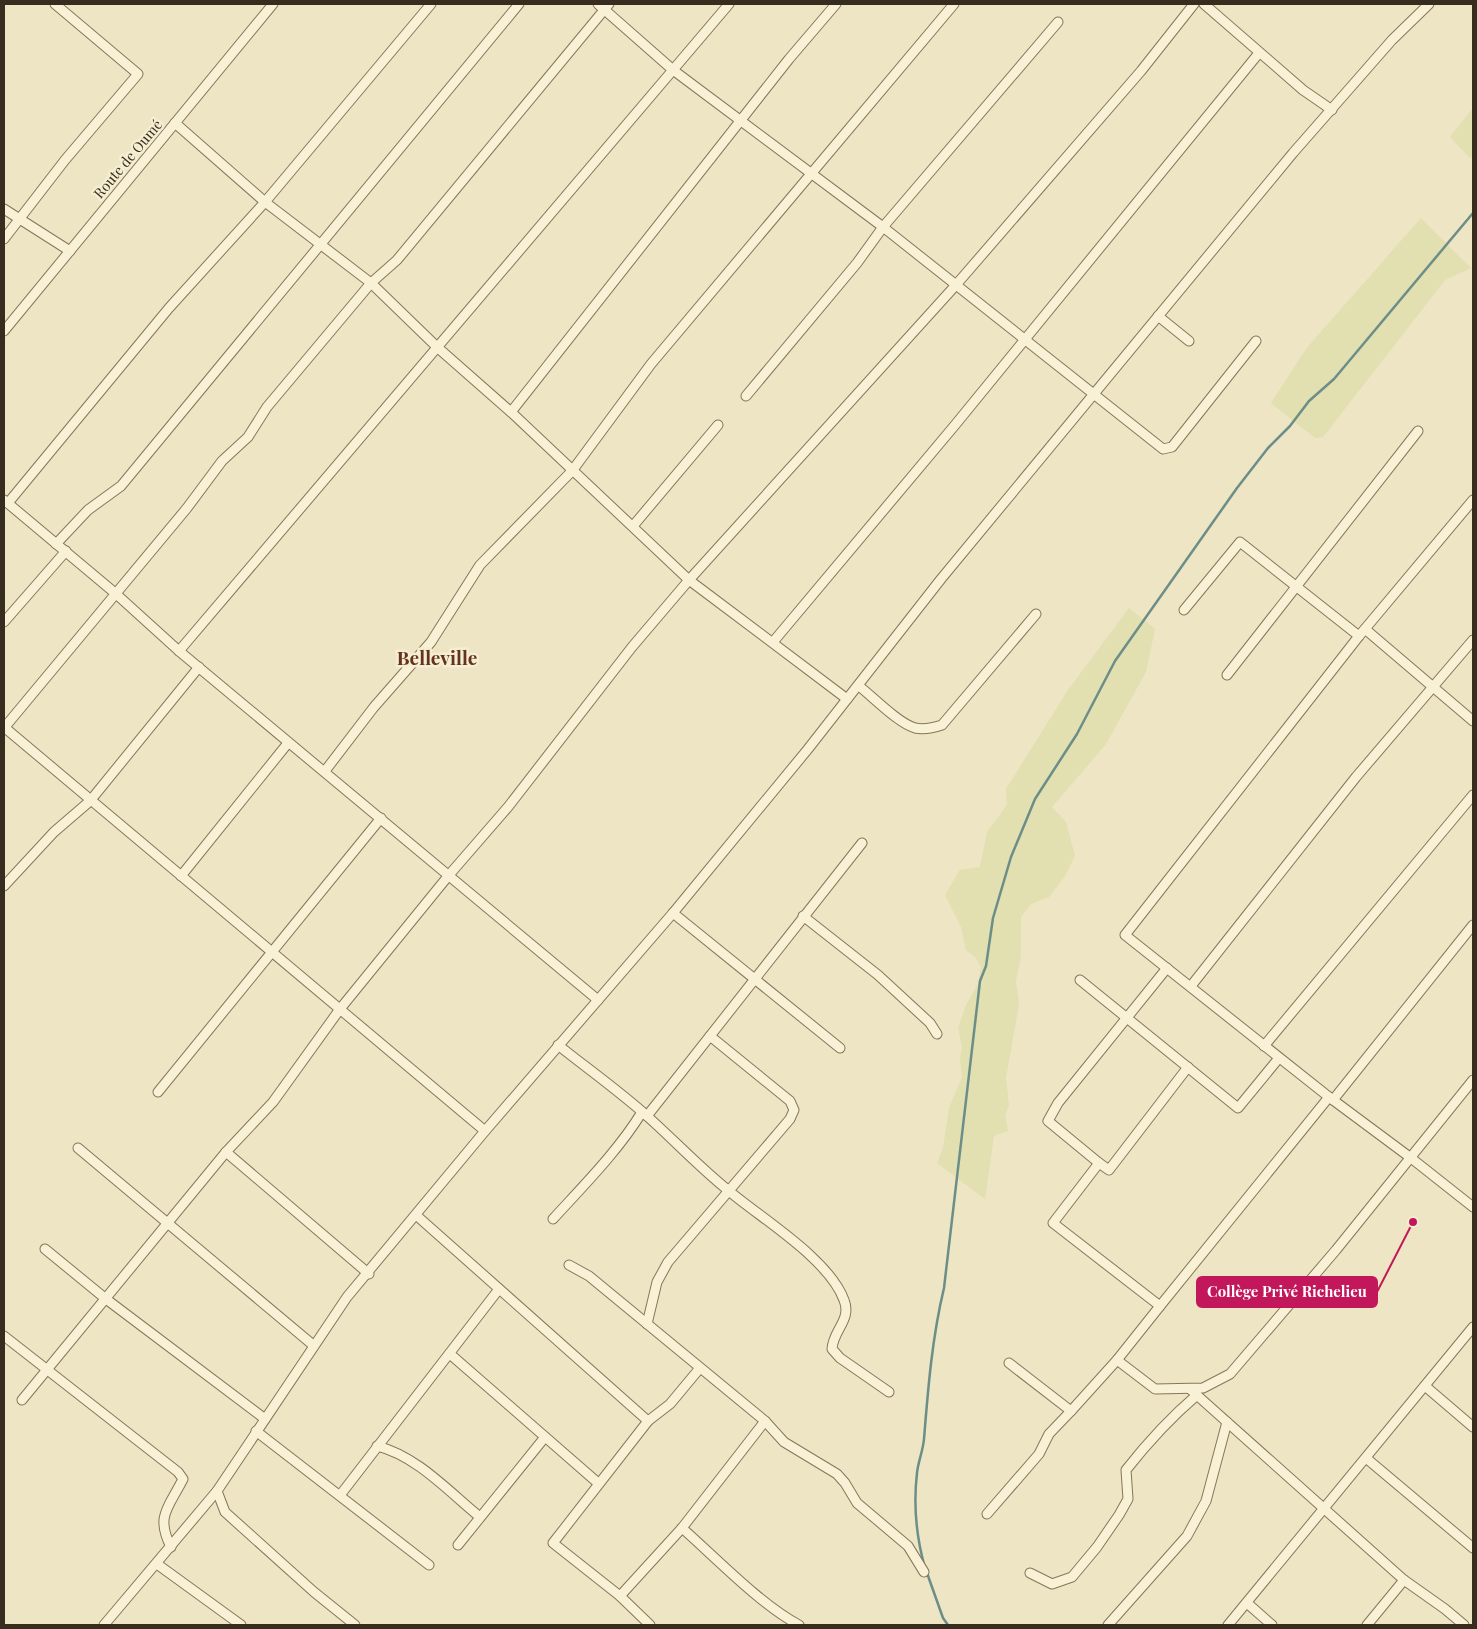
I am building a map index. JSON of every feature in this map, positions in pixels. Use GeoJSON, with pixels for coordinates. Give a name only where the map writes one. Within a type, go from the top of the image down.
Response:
{"type":"FeatureCollection","features":[{"type":"Feature","properties":{"kind":"street"},"geometry":{"type":"LineString","coordinates":[[4,240],[66,160],[138,74],[54,4]]}},
{"type":"Feature","properties":{"kind":"street","name":"Route de Oumé"},"geometry":{"type":"LineString","coordinates":[[4,331],[274,4]]}},
{"type":"Feature","properties":{"kind":"street"},"geometry":{"type":"LineString","coordinates":[[432,4],[265,202],[169,308],[6,501],[288,743],[325,771],[598,1000]]}},
{"type":"Feature","properties":{"kind":"street"},"geometry":{"type":"LineString","coordinates":[[56,544],[88,510],[122,486],[519,4]]}},
{"type":"Feature","properties":{"kind":"street"},"geometry":{"type":"LineString","coordinates":[[179,651],[729,4]]}},
{"type":"Feature","properties":{"kind":"street"},"geometry":{"type":"LineString","coordinates":[[511,412],[740,122],[836,4]]}},
{"type":"Feature","properties":{"kind":"street"},"geometry":{"type":"LineString","coordinates":[[325,771],[374,708],[431,642],[480,565],[572,471],[651,364],[809,173],[887,85],[954,4]]}},
{"type":"Feature","properties":{"kind":"street"},"geometry":{"type":"LineString","coordinates":[[22,1400],[226,1152],[272,1102],[340,1009],[449,875],[508,807],[587,704],[689,580],[955,286],[1141,71],[1194,4]]}},
{"type":"Feature","properties":{"kind":"street"},"geometry":{"type":"LineString","coordinates":[[1204,4],[1259,53],[1332,110]]}},
{"type":"Feature","properties":{"kind":"street"},"geometry":{"type":"LineString","coordinates":[[104,1625],[217,1492],[313,1345],[347,1297],[369,1274],[485,1131],[558,1045],[673,913],[858,686],[941,579],[1293,153],[1392,40],[1429,4]]}},
{"type":"Feature","properties":{"kind":"street"},"geometry":{"type":"LineString","coordinates":[[485,1131],[4,727],[187,508],[222,461],[248,437],[267,407],[371,283],[397,260],[604,6],[673,70],[740,122],[883,227],[955,286],[1024,338],[1163,449],[1172,447],[1256,342]]}},
{"type":"Feature","properties":{"kind":"street"},"geometry":{"type":"LineString","coordinates":[[746,396],[858,263],[883,227],[1058,22]]}},
{"type":"Feature","properties":{"kind":"street"},"geometry":{"type":"LineString","coordinates":[[773,642],[955,425],[1024,338],[1259,53]]}},
{"type":"Feature","properties":{"kind":"street"},"geometry":{"type":"LineString","coordinates":[[175,123],[265,202],[371,283],[437,347],[511,412],[689,580],[847,699]]}},
{"type":"Feature","properties":{"kind":"street"},"geometry":{"type":"LineString","coordinates":[[4,210],[70,251]]}},
{"type":"Feature","properties":{"kind":"street"},"geometry":{"type":"LineString","coordinates":[[1158,316],[1189,341]]}},
{"type":"Feature","properties":{"kind":"street"},"geometry":{"type":"LineString","coordinates":[[633,526],[718,425]]}},
{"type":"Feature","properties":{"kind":"street"},"geometry":{"type":"LineString","coordinates":[[1226,675],[1418,431]]}},
{"type":"Feature","properties":{"kind":"street"},"geometry":{"type":"LineString","coordinates":[[1473,500],[1359,636],[1125,935],[1331,1099],[1473,1207]]}},
{"type":"Feature","properties":{"kind":"street"},"geometry":{"type":"LineString","coordinates":[[1184,610],[1240,542],[1359,636]]}},
{"type":"Feature","properties":{"kind":"street"},"geometry":{"type":"LineString","coordinates":[[4,622],[66,551]]}},
{"type":"Feature","properties":{"kind":"street"},"geometry":{"type":"LineString","coordinates":[[858,686],[905,723],[915,728],[929,729],[942,725],[1036,614]]}},
{"type":"Feature","properties":{"kind":"street"},"geometry":{"type":"LineString","coordinates":[[1365,629],[1473,721]]}},
{"type":"Feature","properties":{"kind":"street"},"geometry":{"type":"LineString","coordinates":[[1191,986],[1356,777],[1473,640]]}},
{"type":"Feature","properties":{"kind":"street"},"geometry":{"type":"LineString","coordinates":[[4,886],[54,832],[90,801],[199,667]]}},
{"type":"Feature","properties":{"kind":"street"},"geometry":{"type":"LineString","coordinates":[[182,876],[288,743]]}},
{"type":"Feature","properties":{"kind":"street"},"geometry":{"type":"LineString","coordinates":[[1264,1046],[1473,795]]}},
{"type":"Feature","properties":{"kind":"street"},"geometry":{"type":"LineString","coordinates":[[158,1092],[381,818]]}},
{"type":"Feature","properties":{"kind":"street"},"geometry":{"type":"LineString","coordinates":[[554,1219],[710,1036],[862,843]]}},
{"type":"Feature","properties":{"kind":"street"},"geometry":{"type":"LineString","coordinates":[[673,913],[840,1048]]}},
{"type":"Feature","properties":{"kind":"street"},"geometry":{"type":"LineString","coordinates":[[803,916],[878,975],[930,1023],[937,1034]]}},
{"type":"Feature","properties":{"kind":"street"},"geometry":{"type":"LineString","coordinates":[[987,1514],[1039,1454],[1049,1434],[1117,1360],[1473,925]]}},
{"type":"Feature","properties":{"kind":"street"},"geometry":{"type":"LineString","coordinates":[[1167,968],[1058,1103],[1048,1122],[1108,1170],[1188,1067]]}},
{"type":"Feature","properties":{"kind":"street"},"geometry":{"type":"LineString","coordinates":[[1080,980],[1238,1108],[1279,1058]]}},
{"type":"Feature","properties":{"kind":"street"},"geometry":{"type":"LineString","coordinates":[[647,1324],[657,1282],[668,1262],[790,1119],[794,1110],[790,1101],[710,1036]]}},
{"type":"Feature","properties":{"kind":"street"},"geometry":{"type":"LineString","coordinates":[[558,1045],[644,1114],[728,1191],[804,1251],[830,1276],[844,1300],[847,1313],[845,1321],[832,1339],[832,1349],[840,1358],[888,1392]]}},
{"type":"Feature","properties":{"kind":"street"},"geometry":{"type":"LineString","coordinates":[[1117,1360],[1155,1389],[1204,1388],[1230,1374],[1336,1250],[1473,1080]]}},
{"type":"Feature","properties":{"kind":"street"},"geometry":{"type":"LineString","coordinates":[[78,1148],[313,1345]]}},
{"type":"Feature","properties":{"kind":"street"},"geometry":{"type":"LineString","coordinates":[[226,1152],[369,1274]]}},
{"type":"Feature","properties":{"kind":"street"},"geometry":{"type":"LineString","coordinates":[[1099,1163],[1053,1223],[1160,1306]]}},
{"type":"Feature","properties":{"kind":"street"},"geometry":{"type":"LineString","coordinates":[[416,1215],[648,1421]]}},
{"type":"Feature","properties":{"kind":"street"},"geometry":{"type":"LineString","coordinates":[[45,1248],[106,1299],[265,1419]]}},
{"type":"Feature","properties":{"kind":"street"},"geometry":{"type":"LineString","coordinates":[[569,1265],[589,1276],[765,1421],[784,1442],[837,1474],[857,1503],[908,1546],[924,1572]]}},
{"type":"Feature","properties":{"kind":"street"},"geometry":{"type":"LineString","coordinates":[[341,1494],[499,1289]]}},
{"type":"Feature","properties":{"kind":"street"},"geometry":{"type":"LineString","coordinates":[[1228,1625],[1473,1326]]}},
{"type":"Feature","properties":{"kind":"street"},"geometry":{"type":"LineString","coordinates":[[4,1336],[178,1472],[183,1479],[162,1518],[166,1536],[171,1547]]}},
{"type":"Feature","properties":{"kind":"street"},"geometry":{"type":"LineString","coordinates":[[450,1354],[598,1483]]}},
{"type":"Feature","properties":{"kind":"street"},"geometry":{"type":"LineString","coordinates":[[1009,1363],[1071,1411]]}},
{"type":"Feature","properties":{"kind":"street"},"geometry":{"type":"LineString","coordinates":[[650,1625],[620,1596],[553,1543],[648,1421],[670,1404],[700,1368]]}},
{"type":"Feature","properties":{"kind":"street"},"geometry":{"type":"LineString","coordinates":[[1425,1386],[1473,1427]]}},
{"type":"Feature","properties":{"kind":"street"},"geometry":{"type":"LineString","coordinates":[[1190,1389],[1404,1580],[1445,1608],[1464,1625]]}},
{"type":"Feature","properties":{"kind":"street"},"geometry":{"type":"LineString","coordinates":[[1030,1573],[1052,1584],[1072,1577],[1098,1547],[1128,1499],[1126,1470],[1157,1432],[1197,1396]]}},
{"type":"Feature","properties":{"kind":"street"},"geometry":{"type":"LineString","coordinates":[[620,1596],[682,1528],[765,1421]]}},
{"type":"Feature","properties":{"kind":"street"},"geometry":{"type":"LineString","coordinates":[[1108,1625],[1187,1536],[1206,1501],[1227,1422]]}},
{"type":"Feature","properties":{"kind":"street"},"geometry":{"type":"LineString","coordinates":[[256,1431],[341,1494],[430,1565]]}},
{"type":"Feature","properties":{"kind":"street"},"geometry":{"type":"LineString","coordinates":[[458,1545],[545,1437]]}},
{"type":"Feature","properties":{"kind":"street"},"geometry":{"type":"LineString","coordinates":[[377,1446],[394,1450],[409,1459],[480,1517]]}},
{"type":"Feature","properties":{"kind":"street"},"geometry":{"type":"LineString","coordinates":[[1366,1458],[1473,1548]]}},
{"type":"Feature","properties":{"kind":"street"},"geometry":{"type":"LineString","coordinates":[[217,1492],[226,1512],[314,1592],[355,1625]]}},
{"type":"Feature","properties":{"kind":"street"},"geometry":{"type":"LineString","coordinates":[[682,1528],[788,1619],[800,1625]]}},
{"type":"Feature","properties":{"kind":"street"},"geometry":{"type":"LineString","coordinates":[[157,1564],[241,1625]]}},
{"type":"Feature","properties":{"kind":"street"},"geometry":{"type":"LineString","coordinates":[[1367,1625],[1404,1580]]}},
{"type":"Feature","properties":{"kind":"street"},"geometry":{"type":"LineString","coordinates":[[1247,1603],[1272,1625]]}},
{"type":"Feature","properties":{"kind":"shaded area"},"geometry":{"type":"Polygon","coordinates":[[[1473,108],[1473,156],[1470,158],[1450,137],[1473,108]]]}},
{"type":"Feature","properties":{"kind":"shaded area"},"geometry":{"type":"Polygon","coordinates":[[[1421,218],[1471,268],[1445,280],[1323,437],[1315,438],[1271,403],[1306,349],[1421,218]]]}},
{"type":"Feature","properties":{"kind":"shaded area"},"geometry":{"type":"Polygon","coordinates":[[[1129,608],[1155,629],[1146,672],[1106,744],[1052,807],[1066,822],[1075,856],[1065,876],[1049,897],[1031,904],[1021,917],[1021,956],[1016,981],[1019,1004],[1006,1078],[1009,1106],[1005,1115],[1008,1131],[994,1136],[985,1199],[937,1163],[943,1148],[949,1108],[962,1077],[960,1058],[962,1047],[958,1028],[966,1005],[978,984],[981,967],[976,958],[966,950],[961,927],[945,895],[960,870],[980,867],[987,832],[1007,805],[1006,789],[1068,690],[1129,608]]]}},
{"type":"Feature","properties":{"kind":"waterway"},"geometry":{"type":"LineString","coordinates":[[925,1568],[916,1521],[917,1473],[923,1443],[933,1345],[944,1288],[980,981],[986,966],[993,918],[1011,857],[1035,799],[1077,734],[1115,661],[1237,488],[1268,448],[1290,426],[1309,401],[1334,379],[1473,213]]}},
{"type":"Feature","properties":{"kind":"waterway"},"geometry":{"type":"LineString","coordinates":[[927,1573],[943,1618],[948,1625]]}},
{"type":"Feature","properties":{"kind":"place","name":"Collège Privé Richelieu"},"geometry":{"type":"Point","coordinates":[1413,1222]}},
{"type":"Feature","properties":{"kind":"district","name":"Belleville"},"geometry":{"type":"Point","coordinates":[437,658]}}]}
